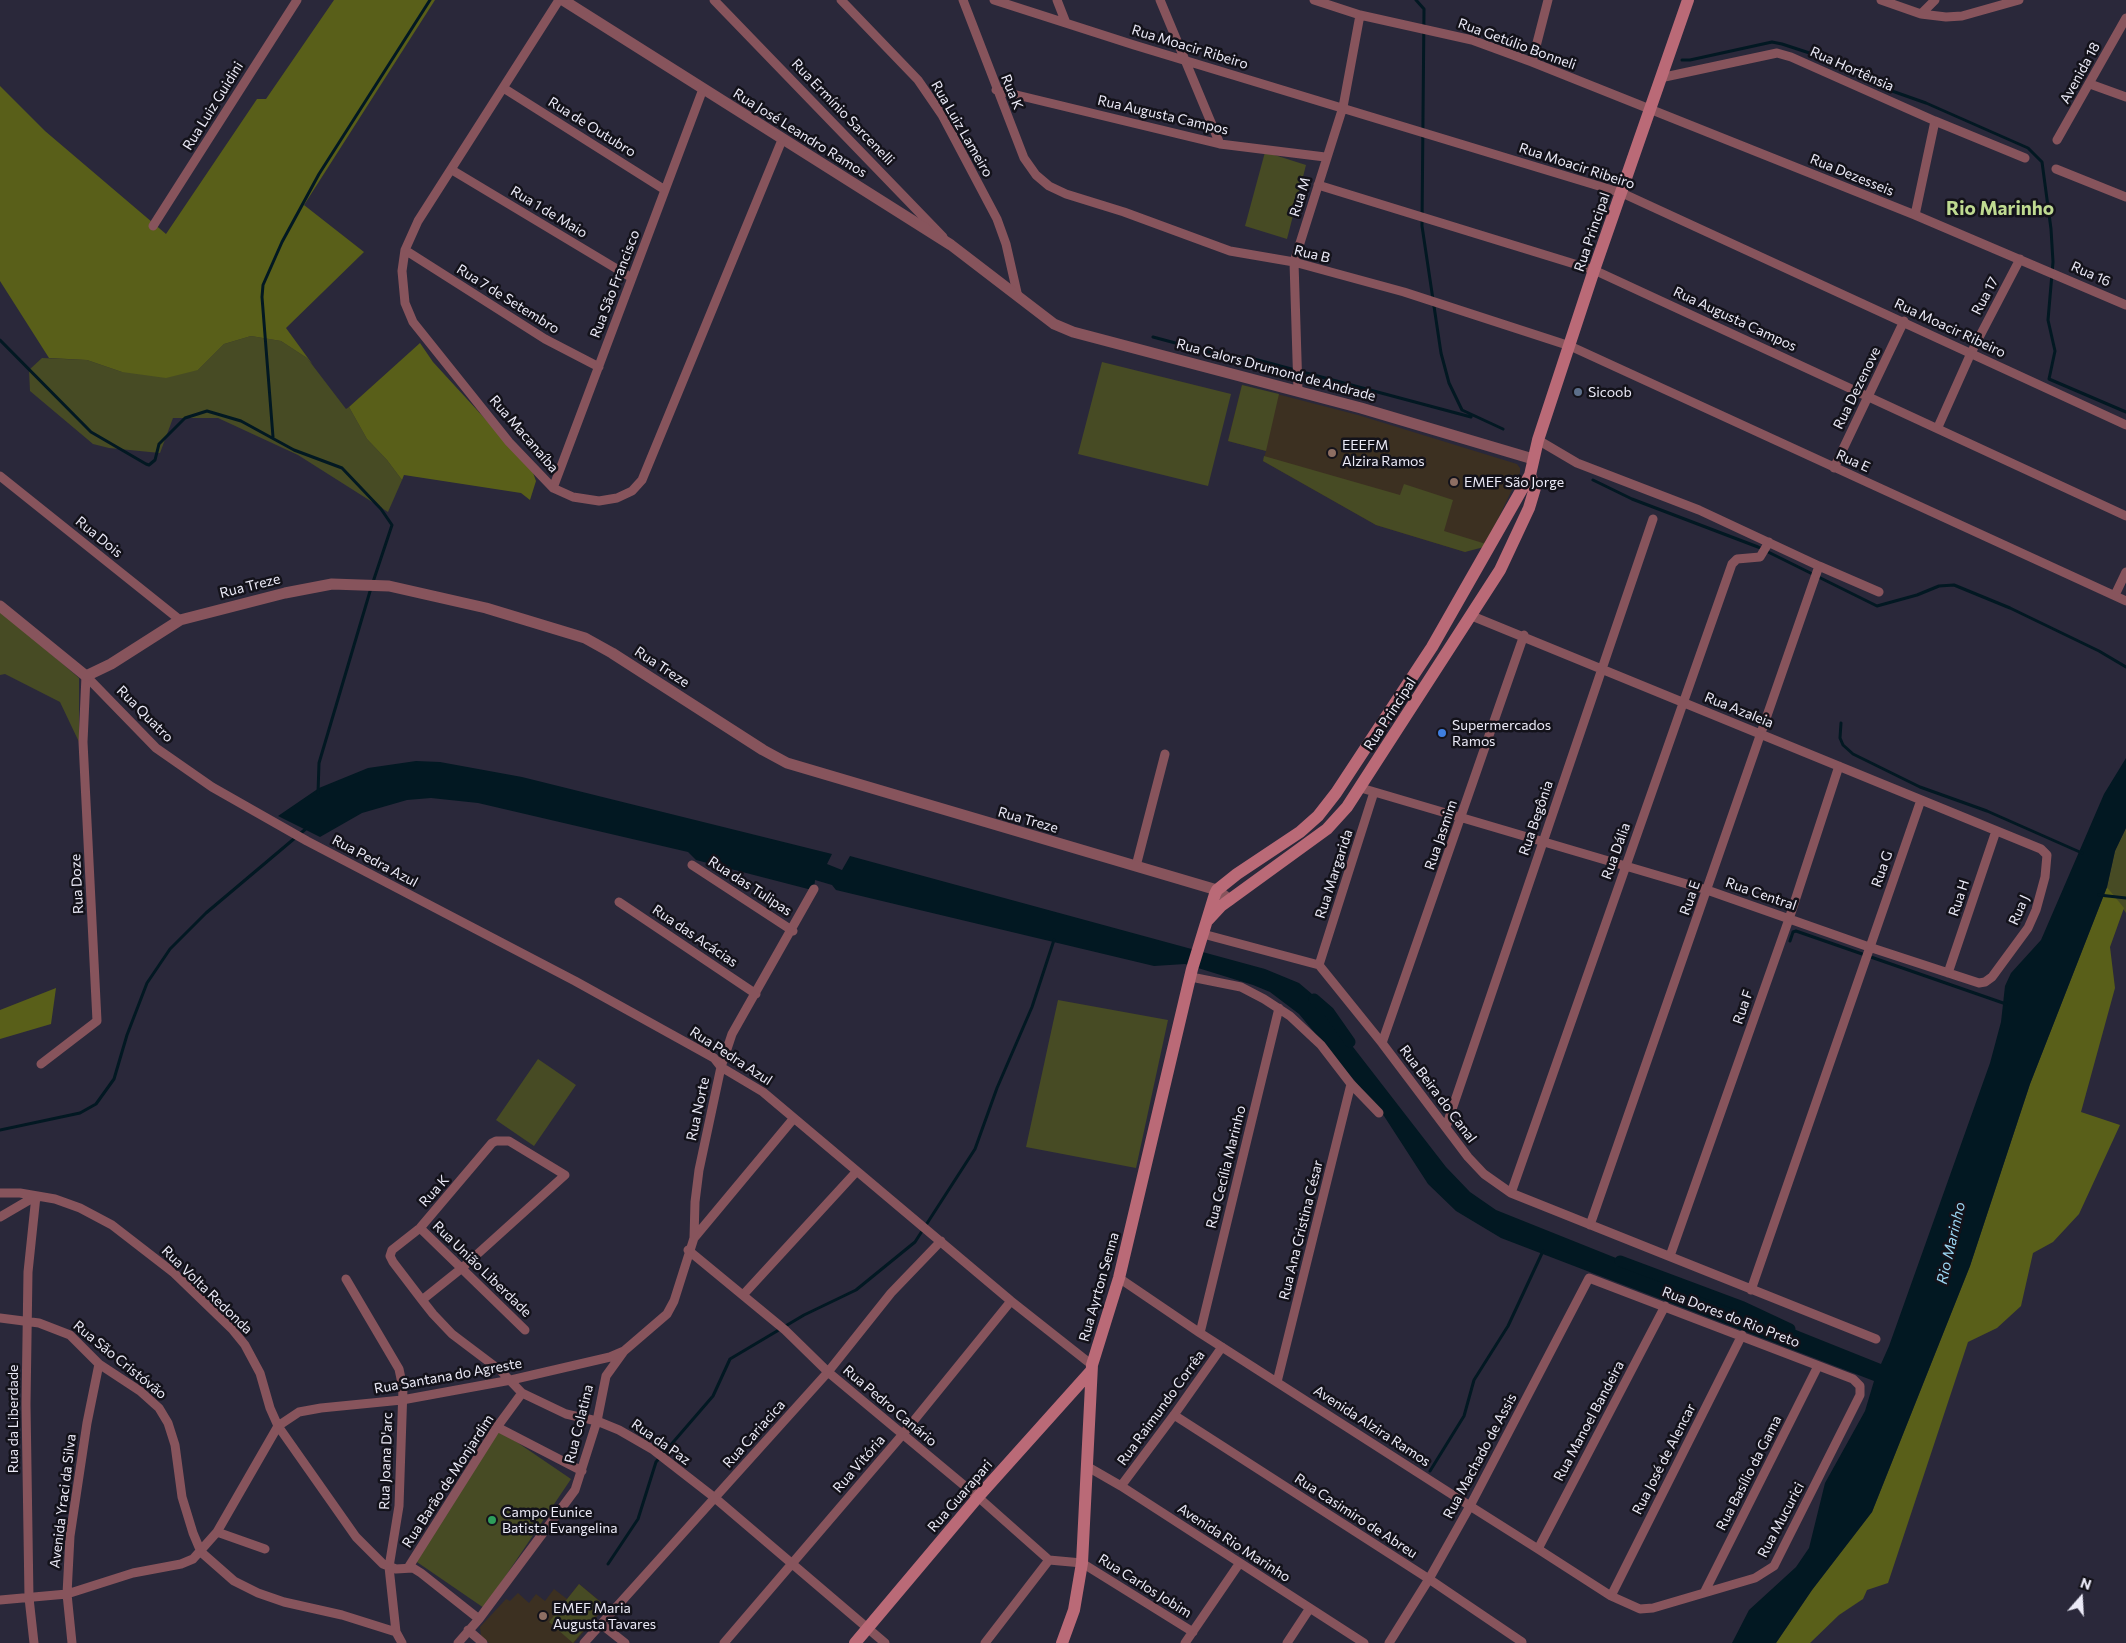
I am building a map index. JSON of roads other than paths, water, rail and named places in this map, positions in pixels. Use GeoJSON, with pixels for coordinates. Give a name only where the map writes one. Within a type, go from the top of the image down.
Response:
{"type":"FeatureCollection","features":[{"type":"Feature","properties":{"kind":"main road","name":"Rua Principal"},"geometry":{"type":"LineString","coordinates":[[1217,890],[1300,832],[1318,816],[1336,794],[1432,647],[1530,475],[1536,450],[1594,270],[1622,193],[1648,109],[1688,0]]}},
{"type":"Feature","properties":{"kind":"main road","name":"Rua Principal"},"geometry":{"type":"LineString","coordinates":[[1203,933],[1230,900],[1327,830],[1348,807],[1500,570],[1529,508],[1535,488],[1530,475]]}},
{"type":"Feature","properties":{"kind":"main road"},"geometry":{"type":"LineString","coordinates":[[1203,933],[1217,890]]}},
{"type":"Feature","properties":{"kind":"main road","name":"Rua Ayrton Senna"},"geometry":{"type":"LineString","coordinates":[[1062,1643],[1074,1610],[1082,1563],[1088,1467],[1091,1368],[1119,1278],[1191,973],[1203,933]]}},
{"type":"Feature","properties":{"kind":"main road","name":"Rua Guarapari"},"geometry":{"type":"LineString","coordinates":[[855,1643],[978,1497],[1091,1368]]}},
{"type":"Feature","properties":{"kind":"street","name":"Rua Luiz Guidini"},"geometry":{"type":"LineString","coordinates":[[153,226],[297,0]]}},
{"type":"Feature","properties":{"kind":"street","name":"Rua Macanaíba"},"geometry":{"type":"LineString","coordinates":[[561,0],[418,221],[405,250],[403,290],[413,322],[509,442],[553,488],[573,497],[599,501],[617,498],[632,490],[642,480],[782,140]]}},
{"type":"Feature","properties":{"kind":"street","name":"Rua José Leandro Ramos"},"geometry":{"type":"LineString","coordinates":[[561,0],[951,245],[1018,297]]}},
{"type":"Feature","properties":{"kind":"street","name":"Rua Ermínio Sarcenelli"},"geometry":{"type":"LineString","coordinates":[[714,0],[951,245]]}},
{"type":"Feature","properties":{"kind":"street","name":"Rua Luiz Lameiro"},"geometry":{"type":"LineString","coordinates":[[841,0],[918,80],[942,115],[997,219],[1006,244],[1018,297]]}},
{"type":"Feature","properties":{"kind":"street","name":"Rua K"},"geometry":{"type":"LineString","coordinates":[[963,0],[996,90],[1024,158],[1036,175],[1049,186]]}},
{"type":"Feature","properties":{"kind":"street","name":"Rua Moacir Ribeiro"},"geometry":{"type":"LineString","coordinates":[[994,0],[1185,61],[1343,107],[1622,193],[2126,424]]}},
{"type":"Feature","properties":{"kind":"street"},"geometry":{"type":"LineString","coordinates":[[1057,0],[1066,23]]}},
{"type":"Feature","properties":{"kind":"street"},"geometry":{"type":"LineString","coordinates":[[1160,0],[1220,144]]}},
{"type":"Feature","properties":{"kind":"street","name":"Rua Getúlio Bonneli"},"geometry":{"type":"LineString","coordinates":[[1314,0],[1360,15],[1472,40],[1648,109]]}},
{"type":"Feature","properties":{"kind":"street"},"geometry":{"type":"LineString","coordinates":[[1532,62],[1548,0]]}},
{"type":"Feature","properties":{"kind":"street"},"geometry":{"type":"LineString","coordinates":[[1881,0],[1921,14],[1946,18],[1962,16],[2019,0]]}},
{"type":"Feature","properties":{"kind":"street"},"geometry":{"type":"LineString","coordinates":[[1921,14],[1935,0]]}},
{"type":"Feature","properties":{"kind":"street","name":"Rua M"},"geometry":{"type":"LineString","coordinates":[[1298,391],[1294,262],[1325,157],[1343,107],[1360,15]]}},
{"type":"Feature","properties":{"kind":"street","name":"Avenida 18"},"geometry":{"type":"LineString","coordinates":[[2057,140],[2126,18]]}},
{"type":"Feature","properties":{"kind":"street","name":"Rua Hortênsia"},"geometry":{"type":"LineString","coordinates":[[1660,78],[1777,54],[1791,57],[1935,121],[2025,158]]}},
{"type":"Feature","properties":{"kind":"street"},"geometry":{"type":"LineString","coordinates":[[2090,84],[2126,98]]}},
{"type":"Feature","properties":{"kind":"street","name":"Rua de Outubro"},"geometry":{"type":"LineString","coordinates":[[505,88],[665,190]]}},
{"type":"Feature","properties":{"kind":"street","name":"Rua São Francisco"},"geometry":{"type":"LineString","coordinates":[[553,488],[703,90]]}},
{"type":"Feature","properties":{"kind":"street","name":"Rua Augusta Campos"},"geometry":{"type":"LineString","coordinates":[[996,90],[1220,144],[1325,157]]}},
{"type":"Feature","properties":{"kind":"street","name":"Rua Dezesseis"},"geometry":{"type":"LineString","coordinates":[[1648,109],[2044,268]]}},
{"type":"Feature","properties":{"kind":"street"},"geometry":{"type":"LineString","coordinates":[[1914,215],[1935,121]]}},
{"type":"Feature","properties":{"kind":"street"},"geometry":{"type":"LineString","coordinates":[[2056,169],[2126,197]]}},
{"type":"Feature","properties":{"kind":"street","name":"Rua 1 de Maio"},"geometry":{"type":"LineString","coordinates":[[452,170],[632,278]]}},
{"type":"Feature","properties":{"kind":"street","name":"Rua Augusta Campos"},"geometry":{"type":"LineString","coordinates":[[1318,185],[1594,270],[1868,395],[2126,516]]}},
{"type":"Feature","properties":{"kind":"street","name":"Rua B"},"geometry":{"type":"LineString","coordinates":[[1049,186],[1066,194],[1124,212],[1230,251],[1294,262],[1404,292],[1570,346]]}},
{"type":"Feature","properties":{"kind":"street","name":"Rua 7 de Setembro"},"geometry":{"type":"LineString","coordinates":[[405,250],[545,339],[598,367]]}},
{"type":"Feature","properties":{"kind":"street","name":"Rua 17"},"geometry":{"type":"LineString","coordinates":[[1938,428],[1971,353],[2020,259]]}},
{"type":"Feature","properties":{"kind":"street","name":"Rua 16"},"geometry":{"type":"LineString","coordinates":[[2044,268],[2126,305]]}},
{"type":"Feature","properties":{"kind":"street","name":"Rua Calors Drumond de Andrade"},"geometry":{"type":"LineString","coordinates":[[1018,297],[1042,317],[1073,332],[1298,391],[1536,450]]}},
{"type":"Feature","properties":{"kind":"street","name":"Rua Dezenove"},"geometry":{"type":"LineString","coordinates":[[1834,468],[1904,321]]}},
{"type":"Feature","properties":{"kind":"street","name":"Rua E"},"geometry":{"type":"LineString","coordinates":[[1570,346],[2126,601]]}},
{"type":"Feature","properties":{"kind":"street"},"geometry":{"type":"LineString","coordinates":[[1536,450],[1577,463],[1699,510],[1817,572],[1879,592]]}},
{"type":"Feature","properties":{"kind":"street","name":"Rua Dois"},"geometry":{"type":"LineString","coordinates":[[0,479],[180,620]]}},
{"type":"Feature","properties":{"kind":"street","name":"Rua Begônia"},"geometry":{"type":"LineString","coordinates":[[1446,1127],[1542,841],[1604,669],[1653,519]]}},
{"type":"Feature","properties":{"kind":"street","name":"Rua Dália"},"geometry":{"type":"LineString","coordinates":[[1511,1192],[1732,564],[1737,559],[1757,558],[1767,547]]}},
{"type":"Feature","properties":{"kind":"street","name":"Rua E"},"geometry":{"type":"LineString","coordinates":[[1590,1225],[1817,572]]}},
{"type":"Feature","properties":{"kind":"street"},"geometry":{"type":"LineString","coordinates":[[2115,595],[2126,572]]}},
{"type":"Feature","properties":{"kind":"street","name":"Rua Treze"},"geometry":{"type":"LineString","coordinates":[[86,676],[111,664],[180,620],[285,592],[332,584],[389,586],[486,608],[585,638],[612,653],[762,750],[787,763],[1217,890]]}},
{"type":"Feature","properties":{"kind":"street","name":"Rua Quatro"},"geometry":{"type":"LineString","coordinates":[[0,606],[86,676],[156,748],[212,788],[308,841]]}},
{"type":"Feature","properties":{"kind":"street","name":"Rua Azaleia"},"geometry":{"type":"LineString","coordinates":[[1472,616],[1996,831]]}},
{"type":"Feature","properties":{"kind":"street","name":"Rua Jasmim"},"geometry":{"type":"LineString","coordinates":[[1382,1043],[1524,636]]}},
{"type":"Feature","properties":{"kind":"street","name":"Rua Doze"},"geometry":{"type":"LineString","coordinates":[[41,1064],[97,1022],[83,742],[86,676]]}},
{"type":"Feature","properties":{"kind":"street"},"geometry":{"type":"LineString","coordinates":[[1136,866],[1165,754]]}},
{"type":"Feature","properties":{"kind":"street","name":"Rua F"},"geometry":{"type":"LineString","coordinates":[[1670,1256],[1789,919],[1839,766]]}},
{"type":"Feature","properties":{"kind":"street","name":"Rua Central"},"geometry":{"type":"LineString","coordinates":[[1361,788],[1461,819],[1708,890],[1948,973]]}},
{"type":"Feature","properties":{"kind":"street","name":"Rua Margarida"},"geometry":{"type":"LineString","coordinates":[[1319,965],[1374,792]]}},
{"type":"Feature","properties":{"kind":"street","name":"Rua G"},"geometry":{"type":"LineString","coordinates":[[1751,1290],[1921,800]]}},
{"type":"Feature","properties":{"kind":"street","name":"Rua H"},"geometry":{"type":"LineString","coordinates":[[1948,973],[1996,831]]}},
{"type":"Feature","properties":{"kind":"street","name":"Rua J"},"geometry":{"type":"LineString","coordinates":[[1948,973],[1979,983],[1989,980],[2019,941],[2036,910],[2045,877],[2047,855],[2041,849],[1996,831]]}},
{"type":"Feature","properties":{"kind":"street","name":"Rua Pedra Azul"},"geometry":{"type":"LineString","coordinates":[[308,841],[574,981],[714,1058],[721,1068],[763,1092],[1091,1368]]}},
{"type":"Feature","properties":{"kind":"street","name":"Rua das Tulipas"},"geometry":{"type":"LineString","coordinates":[[692,865],[792,931]]}},
{"type":"Feature","properties":{"kind":"street","name":"Rua Norte"},"geometry":{"type":"LineString","coordinates":[[694,1238],[695,1202],[699,1170],[721,1068],[732,1034],[792,931],[814,889]]}},
{"type":"Feature","properties":{"kind":"street"},"geometry":{"type":"LineString","coordinates":[[1217,890],[1230,900]]}},
{"type":"Feature","properties":{"kind":"street","name":"Rua das Acácias"},"geometry":{"type":"LineString","coordinates":[[619,902],[756,994]]}},
{"type":"Feature","properties":{"kind":"street"},"geometry":{"type":"LineString","coordinates":[[1203,933],[1319,965]]}},
{"type":"Feature","properties":{"kind":"street","name":"Rua Beira do Canal"},"geometry":{"type":"LineString","coordinates":[[1319,965],[1382,1043],[1468,1157],[1484,1174],[1511,1192],[1876,1339]]}},
{"type":"Feature","properties":{"kind":"street"},"geometry":{"type":"LineString","coordinates":[[1191,973],[1241,987],[1279,1008],[1320,1045],[1351,1084],[1380,1113]]}},
{"type":"Feature","properties":{"kind":"street","name":"Rua Cecília Marinho"},"geometry":{"type":"LineString","coordinates":[[1200,1333],[1279,1008]]}},
{"type":"Feature","properties":{"kind":"street","name":"Rua Ana Cristina César"},"geometry":{"type":"LineString","coordinates":[[1277,1382],[1351,1084]]}},
{"type":"Feature","properties":{"kind":"street","name":"Rua Colatina"},"geometry":{"type":"LineString","coordinates":[[458,1643],[479,1620],[575,1490],[596,1421],[606,1376],[624,1351],[667,1314],[674,1301],[688,1250],[694,1238],[794,1118]]}},
{"type":"Feature","properties":{"kind":"street","name":"Rua K"},"geometry":{"type":"LineString","coordinates":[[393,1262],[390,1256],[392,1250],[420,1228],[492,1144],[508,1141],[565,1175],[462,1268]]}},
{"type":"Feature","properties":{"kind":"street"},"geometry":{"type":"LineString","coordinates":[[743,1295],[856,1172]]}},
{"type":"Feature","properties":{"kind":"street","name":"Rua Volta Redonda"},"geometry":{"type":"LineString","coordinates":[[0,1193],[36,1196],[69,1204],[98,1217],[129,1237],[174,1273],[232,1329],[245,1345],[260,1373],[278,1426],[356,1537],[378,1560],[389,1567]]}},
{"type":"Feature","properties":{"kind":"street"},"geometry":{"type":"LineString","coordinates":[[0,1217],[36,1196]]}},
{"type":"Feature","properties":{"kind":"street","name":"Rua da Liberdade"},"geometry":{"type":"LineString","coordinates":[[34,1643],[29,1598],[28,1272],[36,1196]]}},
{"type":"Feature","properties":{"kind":"street","name":"Rua União Liberdade"},"geometry":{"type":"LineString","coordinates":[[420,1228],[525,1330]]}},
{"type":"Feature","properties":{"kind":"street","name":"Rua Cariacica"},"geometry":{"type":"LineString","coordinates":[[584,1643],[828,1372],[891,1294],[941,1241]]}},
{"type":"Feature","properties":{"kind":"street","name":"Rua Pedro Canário"},"geometry":{"type":"LineString","coordinates":[[688,1250],[785,1330],[828,1372],[978,1497],[1048,1560]]}},
{"type":"Feature","properties":{"kind":"street","name":"Rua da Paz"},"geometry":{"type":"LineString","coordinates":[[393,1262],[422,1300],[452,1334],[511,1380],[522,1393],[566,1414],[596,1421],[619,1430],[652,1449],[715,1498],[885,1643]]}},
{"type":"Feature","properties":{"kind":"street"},"geometry":{"type":"LineString","coordinates":[[422,1300],[462,1268]]}},
{"type":"Feature","properties":{"kind":"street","name":"Avenida Alzira Ramos"},"geometry":{"type":"LineString","coordinates":[[1119,1278],[1200,1333],[1611,1596]]}},
{"type":"Feature","properties":{"kind":"street","name":"Rua Dores do Rio Preto"},"geometry":{"type":"LineString","coordinates":[[1589,1278],[1853,1379],[1860,1386]]}},
{"type":"Feature","properties":{"kind":"street","name":"Rua Machado de Assis"},"geometry":{"type":"LineString","coordinates":[[1389,1643],[1429,1579],[1470,1506],[1589,1278]]}},
{"type":"Feature","properties":{"kind":"street","name":"Rua Joana D'arc"},"geometry":{"type":"LineString","coordinates":[[346,1279],[399,1369],[403,1388],[398,1514],[389,1567]]}},
{"type":"Feature","properties":{"kind":"street","name":"Rua Vitória"},"geometry":{"type":"LineString","coordinates":[[724,1643],[903,1434],[1011,1301]]}},
{"type":"Feature","properties":{"kind":"street","name":"Rua Manoel Bandeira"},"geometry":{"type":"LineString","coordinates":[[1538,1549],[1665,1306]]}},
{"type":"Feature","properties":{"kind":"street","name":"Rua São Cristóvão"},"geometry":{"type":"LineString","coordinates":[[0,1318],[49,1326],[70,1335],[99,1364],[140,1391],[163,1414],[175,1445],[187,1521],[201,1552],[234,1581],[258,1593],[396,1632]]}},
{"type":"Feature","properties":{"kind":"street","name":"Rua José de Alencar"},"geometry":{"type":"LineString","coordinates":[[1611,1596],[1742,1335]]}},
{"type":"Feature","properties":{"kind":"street","name":"Rua Raimundo Corrêa"},"geometry":{"type":"LineString","coordinates":[[1122,1486],[1222,1347]]}},
{"type":"Feature","properties":{"kind":"street","name":"Rua Santana do Agreste"},"geometry":{"type":"LineString","coordinates":[[278,1426],[293,1415],[310,1410],[402,1400],[511,1380],[610,1357],[624,1351]]}},
{"type":"Feature","properties":{"kind":"street","name":"Avenida Yraci da Silva"},"geometry":{"type":"LineString","coordinates":[[72,1643],[67,1594],[70,1536],[87,1423],[99,1364]]}},
{"type":"Feature","properties":{"kind":"street","name":"Rua Basílio da Gama"},"geometry":{"type":"LineString","coordinates":[[1704,1593],[1818,1366]]}},
{"type":"Feature","properties":{"kind":"street","name":"Rua Mucurici"},"geometry":{"type":"LineString","coordinates":[[1611,1596],[1634,1608],[1646,1609],[1755,1578],[1774,1566],[1860,1395],[1860,1386]]}},
{"type":"Feature","properties":{"kind":"street","name":"Rua Barão de Monjardim"},"geometry":{"type":"LineString","coordinates":[[389,1567],[408,1568],[498,1427],[522,1393]]}},
{"type":"Feature","properties":{"kind":"street","name":"Rua Casimiro de Abreu"},"geometry":{"type":"LineString","coordinates":[[1174,1416],[1429,1579],[1522,1642]]}},
{"type":"Feature","properties":{"kind":"street"},"geometry":{"type":"LineString","coordinates":[[0,1600],[67,1594],[133,1573],[187,1563],[201,1552],[217,1532],[278,1426]]}},
{"type":"Feature","properties":{"kind":"street"},"geometry":{"type":"LineString","coordinates":[[498,1427],[582,1471]]}},
{"type":"Feature","properties":{"kind":"street","name":"Avenida Rio Marinho"},"geometry":{"type":"LineString","coordinates":[[1088,1467],[1122,1486],[1239,1564],[1364,1643]]}},
{"type":"Feature","properties":{"kind":"street"},"geometry":{"type":"LineString","coordinates":[[217,1532],[265,1549]]}},
{"type":"Feature","properties":{"kind":"street"},"geometry":{"type":"LineString","coordinates":[[985,1643],[1048,1560],[1082,1563]]}},
{"type":"Feature","properties":{"kind":"street","name":"Rua Carlos Jobim"},"geometry":{"type":"LineString","coordinates":[[1082,1563],[1193,1632]]}},
{"type":"Feature","properties":{"kind":"street"},"geometry":{"type":"LineString","coordinates":[[1185,1643],[1239,1564]]}},
{"type":"Feature","properties":{"kind":"street"},"geometry":{"type":"LineString","coordinates":[[389,1567],[396,1632],[402,1643]]}},
{"type":"Feature","properties":{"kind":"street"},"geometry":{"type":"LineString","coordinates":[[408,1568],[426,1576],[479,1620]]}},
{"type":"Feature","properties":{"kind":"street"},"geometry":{"type":"LineString","coordinates":[[1287,1643],[1310,1608]]}},
{"type":"Feature","properties":{"kind":"street"},"geometry":{"type":"LineString","coordinates":[[601,1624],[625,1643]]}},
{"type":"Feature","properties":{"kind":"street"},"geometry":{"type":"LineString","coordinates":[[468,1630],[483,1643]]}},
{"type":"Feature","properties":{"kind":"water"},"geometry":{"type":"Polygon","coordinates":[[[2126,758],[2126,828],[2115,851],[2107,887],[2030,1084],[1970,1266],[1872,1512],[1812,1590],[1776,1643],[1732,1643],[1749,1610],[1796,1567],[1809,1548],[1825,1483],[1865,1411],[1874,1381],[1501,1238],[1456,1211],[1428,1184],[1384,1116],[1299,1014],[1270,992],[1185,964],[1154,966],[836,890],[832,885],[815,880],[814,889],[808,889],[696,860],[688,852],[478,803],[431,798],[407,800],[362,813],[320,837],[278,816],[319,788],[368,768],[416,761],[440,762],[522,777],[832,854],[827,864],[842,870],[850,856],[1265,969],[1299,983],[1312,994],[1446,1167],[1470,1192],[1496,1210],[1881,1364],[1990,1063],[2001,1022],[2005,986],[2011,973],[2041,940],[2104,794],[2126,758]]]}},
{"type":"Feature","properties":{"kind":"waterway"},"geometry":{"type":"LineString","coordinates":[[273,437],[262,297],[263,285],[282,242],[319,174],[430,0]]}},
{"type":"Feature","properties":{"kind":"waterway"},"geometry":{"type":"LineString","coordinates":[[1416,0],[1424,9],[1422,226],[1441,353],[1449,383],[1462,410],[1503,429]]}},
{"type":"Feature","properties":{"kind":"waterway"},"geometry":{"type":"LineString","coordinates":[[1682,60],[1690,60],[1772,42],[1782,44],[1840,63],[1892,91],[1926,103],[2028,148],[2042,162],[2051,229],[2053,262],[2048,320],[2055,351],[2049,379],[2126,412]]}},
{"type":"Feature","properties":{"kind":"waterway"},"geometry":{"type":"LineString","coordinates":[[1153,337],[1220,355],[1254,359],[1471,417]]}},
{"type":"Feature","properties":{"kind":"waterway"},"geometry":{"type":"LineString","coordinates":[[0,340],[91,432],[146,464],[149,465],[155,460],[159,444],[185,418],[207,411],[241,421],[294,450],[342,468],[381,509],[392,525],[373,582]]}},
{"type":"Feature","properties":{"kind":"waterway"},"geometry":{"type":"LineString","coordinates":[[1593,480],[1632,499],[1758,547],[1877,606],[1917,595],[1939,586],[1954,585],[2010,608],[2099,651],[2126,667]]}},
{"type":"Feature","properties":{"kind":"waterway"},"geometry":{"type":"LineString","coordinates":[[318,793],[319,763],[371,588]]}},
{"type":"Feature","properties":{"kind":"waterway"},"geometry":{"type":"LineString","coordinates":[[1841,723],[1840,738],[1843,745],[1853,754],[1920,787],[1987,811],[2082,853]]}},
{"type":"Feature","properties":{"kind":"waterway"},"geometry":{"type":"LineString","coordinates":[[0,1130],[80,1113],[96,1104],[114,1079],[127,1035],[147,983],[170,949],[206,913],[308,827]]}},
{"type":"Feature","properties":{"kind":"waterway"},"geometry":{"type":"LineString","coordinates":[[2099,895],[2126,898]]}},
{"type":"Feature","properties":{"kind":"waterway"},"geometry":{"type":"LineString","coordinates":[[1790,941],[1793,932],[1796,931],[2006,1004]]}},
{"type":"Feature","properties":{"kind":"waterway"},"geometry":{"type":"LineString","coordinates":[[608,1564],[638,1519],[656,1462],[713,1396],[730,1359],[804,1315],[856,1290],[915,1242],[975,1149],[997,1088],[1032,1007],[1054,940]]}},
{"type":"Feature","properties":{"kind":"waterway"},"geometry":{"type":"LineString","coordinates":[[1314,999],[1329,1012],[1350,1042]]}},
{"type":"Feature","properties":{"kind":"waterway"},"geometry":{"type":"LineString","coordinates":[[1430,1471],[1464,1416],[1474,1380],[1508,1326],[1543,1251]]}},
{"type":"Feature","properties":{"kind":"waterway"},"geometry":{"type":"LineString","coordinates":[[1620,1261],[1743,1307],[1790,1329]]}},
{"type":"Feature","properties":{"kind":"place","name":"Sicoob"},"geometry":{"type":"Point","coordinates":[1578,392]}},
{"type":"Feature","properties":{"kind":"place","name":"EEEFM Alzira Ramos"},"geometry":{"type":"Point","coordinates":[1332,453]}},
{"type":"Feature","properties":{"kind":"place","name":"EMEF São Jorge"},"geometry":{"type":"Point","coordinates":[1454,482]}},
{"type":"Feature","properties":{"kind":"place","name":"Supermercados Ramos"},"geometry":{"type":"Point","coordinates":[1442,733]}},
{"type":"Feature","properties":{"kind":"place","name":"Campo Eunice Batista Evangelina"},"geometry":{"type":"Point","coordinates":[492,1520]}},
{"type":"Feature","properties":{"kind":"place","name":"EMEF Maria Augusta Tavares"},"geometry":{"type":"Point","coordinates":[543,1616]}},
{"type":"Feature","properties":{"kind":"district","name":"Rio Marinho"},"geometry":{"type":"Point","coordinates":[2000,209]}}]}
